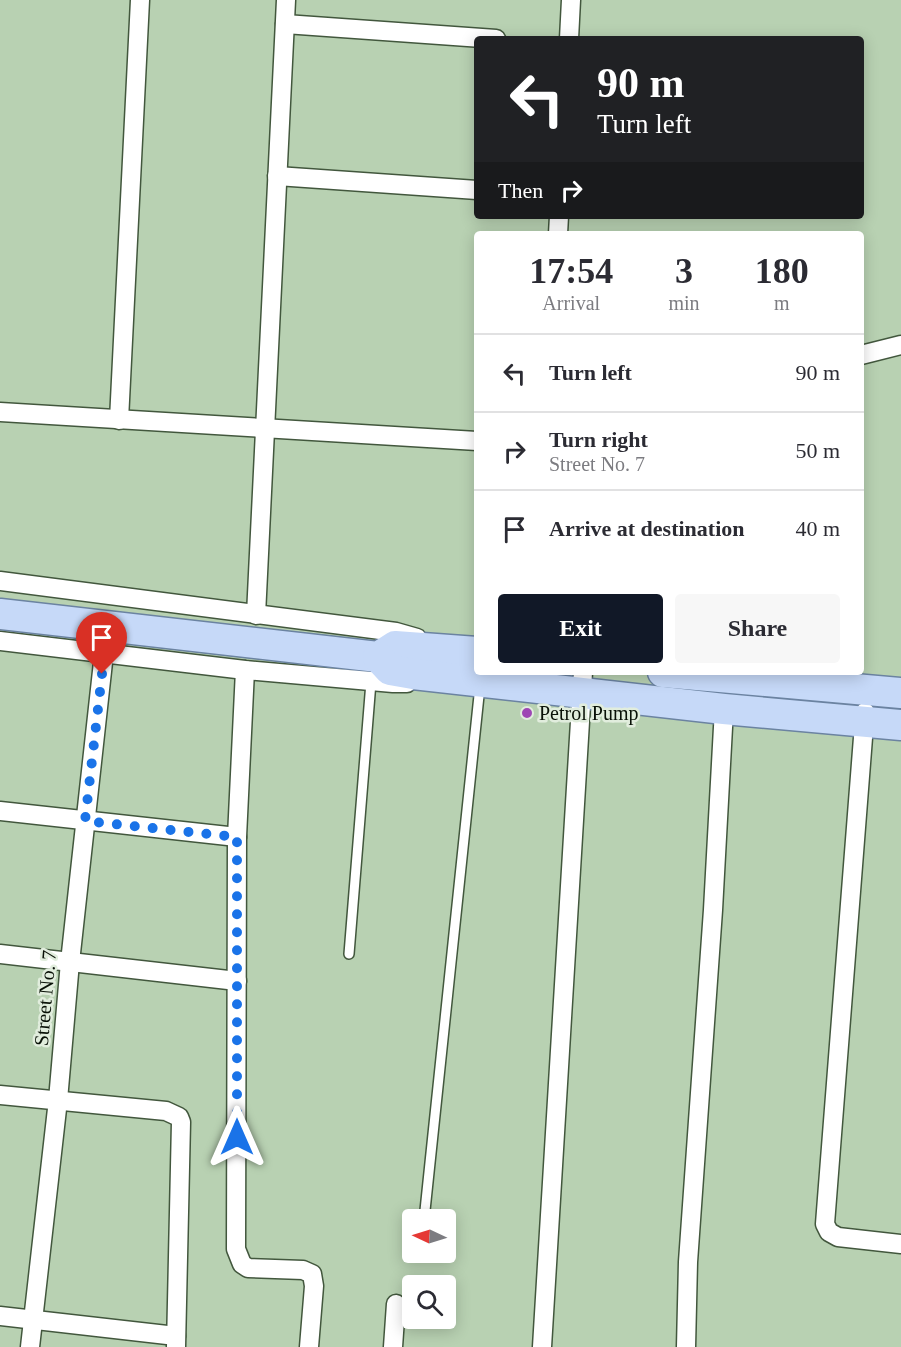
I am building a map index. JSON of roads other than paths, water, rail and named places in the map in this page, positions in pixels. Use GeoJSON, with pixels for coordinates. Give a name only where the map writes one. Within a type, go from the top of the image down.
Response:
{"type":"FeatureCollection","features":[{"type":"Feature","properties":{"kind":"main road"},"geometry":{"type":"LineString","coordinates":[[0,614],[369,664],[395,646],[436,662],[474,667]]}},
{"type":"Feature","properties":{"kind":"main road"},"geometry":{"type":"LineString","coordinates":[[528,675],[724,710],[901,725]]}},
{"type":"Feature","properties":{"kind":"main road"},"geometry":{"type":"LineString","coordinates":[[731,675],[776,677],[901,693]]}},
{"type":"Feature","properties":{"kind":"street"},"geometry":{"type":"LineString","coordinates":[[119,420],[140,0]]}},
{"type":"Feature","properties":{"kind":"street"},"geometry":{"type":"LineString","coordinates":[[256,615],[286,0]]}},
{"type":"Feature","properties":{"kind":"street"},"geometry":{"type":"LineString","coordinates":[[569,36],[571,0]]}},
{"type":"Feature","properties":{"kind":"street"},"geometry":{"type":"LineString","coordinates":[[285,24],[474,37]]}},
{"type":"Feature","properties":{"kind":"street"},"geometry":{"type":"LineString","coordinates":[[277,176],[474,190]]}},
{"type":"Feature","properties":{"kind":"street"},"geometry":{"type":"LineString","coordinates":[[864,355],[901,345]]}},
{"type":"Feature","properties":{"kind":"street"},"geometry":{"type":"LineString","coordinates":[[0,412],[474,441]]}},
{"type":"Feature","properties":{"kind":"street"},"geometry":{"type":"LineString","coordinates":[[0,581],[396,632],[418,638],[436,662]]}},
{"type":"Feature","properties":{"kind":"street"},"geometry":{"type":"LineString","coordinates":[[0,641],[245,670],[369,664]]}},
{"type":"Feature","properties":{"kind":"street","name":"Street No. 7"},"geometry":{"type":"LineString","coordinates":[[30,1347],[104,653]]}},
{"type":"Feature","properties":{"kind":"street"},"geometry":{"type":"LineString","coordinates":[[245,670],[237,837],[236,1249],[242,1264],[248,1268],[303,1270],[312,1274],[314,1286],[309,1347]]}},
{"type":"Feature","properties":{"kind":"street"},"geometry":{"type":"LineString","coordinates":[[542,1347],[582,683]]}},
{"type":"Feature","properties":{"kind":"street"},"geometry":{"type":"LineString","coordinates":[[867,690],[825,1224],[829,1232],[838,1238],[901,1244]]}},
{"type":"Feature","properties":{"kind":"street"},"geometry":{"type":"LineString","coordinates":[[687,1347],[688,1262],[713,922],[724,710]]}},
{"type":"Feature","properties":{"kind":"street"},"geometry":{"type":"LineString","coordinates":[[0,811],[237,837]]}},
{"type":"Feature","properties":{"kind":"street"},"geometry":{"type":"LineString","coordinates":[[0,954],[237,981]]}},
{"type":"Feature","properties":{"kind":"street"},"geometry":{"type":"LineString","coordinates":[[0,1095],[166,1111],[179,1117],[181,1122],[176,1341],[0,1316]]}},
{"type":"Feature","properties":{"kind":"street"},"geometry":{"type":"LineString","coordinates":[[393,1347],[396,1304]]}},
{"type":"Feature","properties":{"kind":"lane"},"geometry":{"type":"LineString","coordinates":[[349,954],[369,664]]}},
{"type":"Feature","properties":{"kind":"lane"},"geometry":{"type":"LineString","coordinates":[[425,1209],[479,675]]}},
{"type":"Feature","properties":{"kind":"place","name":"Petrol Pump"},"geometry":{"type":"Point","coordinates":[527,713]}}]}
